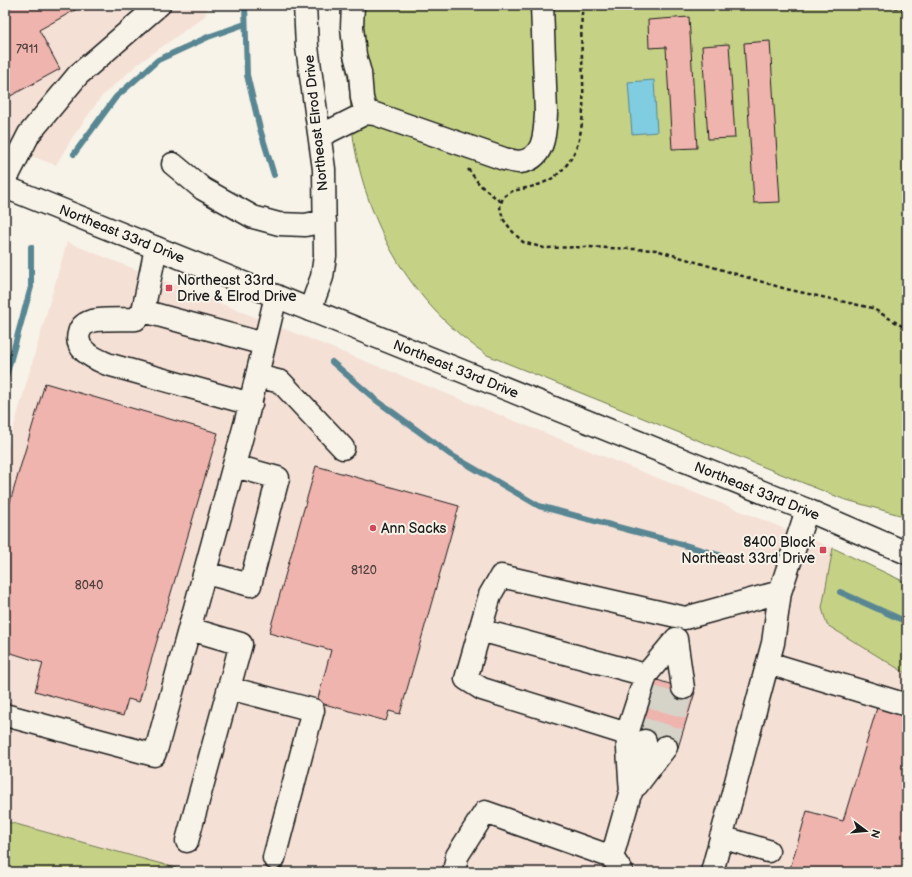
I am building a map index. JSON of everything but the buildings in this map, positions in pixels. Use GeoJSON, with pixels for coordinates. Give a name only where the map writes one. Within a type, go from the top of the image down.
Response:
{"type":"FeatureCollection","features":[{"type":"Feature","properties":{"kind":"main road"},"geometry":{"type":"LineString","coordinates":[[5,181],[29,134],[78,75],[159,5]]}},
{"type":"Feature","properties":{"kind":"main road","name":"Northeast Elrod Drive"},"geometry":{"type":"LineString","coordinates":[[305,5],[307,46],[324,169],[325,221],[325,256],[322,277],[310,310]]}},
{"type":"Feature","properties":{"kind":"main road"},"geometry":{"type":"LineString","coordinates":[[353,5],[352,27],[355,54],[360,73],[362,98],[366,113]]}},
{"type":"Feature","properties":{"kind":"main road"},"geometry":{"type":"LineString","coordinates":[[320,136],[366,113],[375,114],[504,159],[519,162],[530,159],[538,153],[542,146],[546,113],[542,5]]}},
{"type":"Feature","properties":{"kind":"main road"},"geometry":{"type":"LineString","coordinates":[[173,164],[203,189],[253,216],[279,224],[305,226],[325,221]]}},
{"type":"Feature","properties":{"kind":"main road","name":"Northeast 33rd Drive"},"geometry":{"type":"LineString","coordinates":[[5,187],[806,510],[907,553]]}},
{"type":"Feature","properties":{"kind":"main road"},"geometry":{"type":"LineString","coordinates":[[156,248],[143,311],[136,319],[90,322],[80,328],[77,338],[81,348],[92,358],[107,364],[251,404]]}},
{"type":"Feature","properties":{"kind":"main road"},"geometry":{"type":"LineString","coordinates":[[5,715],[154,755],[206,573],[251,404],[276,296]]}},
{"type":"Feature","properties":{"kind":"main road"},"geometry":{"type":"LineString","coordinates":[[143,311],[264,344]]}},
{"type":"Feature","properties":{"kind":"main road"},"geometry":{"type":"LineString","coordinates":[[257,376],[281,382],[343,448]]}},
{"type":"Feature","properties":{"kind":"main road"},"geometry":{"type":"LineString","coordinates":[[206,573],[250,585],[278,478],[234,466]]}},
{"type":"Feature","properties":{"kind":"main road"},"geometry":{"type":"LineString","coordinates":[[712,872],[773,643],[780,592],[806,510]]}},
{"type":"Feature","properties":{"kind":"main road"},"geometry":{"type":"LineString","coordinates":[[636,738],[482,689],[466,679],[490,594],[501,576],[685,618],[780,592]]}},
{"type":"Feature","properties":{"kind":"main road"},"geometry":{"type":"LineString","coordinates":[[454,872],[457,856],[485,812],[617,865],[631,793],[636,738],[654,678],[676,639],[685,618]]}},
{"type":"Feature","properties":{"kind":"main road"},"geometry":{"type":"LineString","coordinates":[[188,841],[240,644],[190,629]]}},
{"type":"Feature","properties":{"kind":"main road"},"geometry":{"type":"LineString","coordinates":[[480,630],[654,678]]}},
{"type":"Feature","properties":{"kind":"main road"},"geometry":{"type":"LineString","coordinates":[[676,639],[684,688]]}},
{"type":"Feature","properties":{"kind":"main road"},"geometry":{"type":"LineString","coordinates":[[768,663],[907,705]]}},
{"type":"Feature","properties":{"kind":"main road"},"geometry":{"type":"LineString","coordinates":[[229,688],[313,710],[274,858]]}},
{"type":"Feature","properties":{"kind":"main road"},"geometry":{"type":"LineString","coordinates":[[631,793],[666,747]]}},
{"type":"Feature","properties":{"kind":"main road"},"geometry":{"type":"LineString","coordinates":[[721,837],[768,851]]}},
{"type":"Feature","properties":{"kind":"path"},"geometry":{"type":"LineString","coordinates":[[583,5],[580,23],[582,111],[578,143],[568,164],[551,180],[527,189],[512,192],[502,198],[500,207],[503,219],[513,232],[523,242],[544,248],[588,247],[656,250],[786,289],[872,308],[907,329]]}},
{"type":"Feature","properties":{"kind":"path"},"geometry":{"type":"LineString","coordinates":[[880,5],[907,10]]}},
{"type":"Feature","properties":{"kind":"path"},"geometry":{"type":"LineString","coordinates":[[468,146],[466,160],[467,168],[480,185],[501,202]]}},
{"type":"Feature","properties":{"kind":"shaded area"},"geometry":{"type":"Polygon","coordinates":[[[5,5],[208,5],[205,16],[138,64],[102,96],[72,138],[56,165],[5,147],[5,5]]]}},
{"type":"Feature","properties":{"kind":"shaded area"},"geometry":{"type":"Polygon","coordinates":[[[67,242],[833,548],[822,607],[827,625],[907,674],[907,872],[191,872],[5,821],[5,457],[67,242]]]}},
{"type":"Feature","properties":{"kind":"green space"},"geometry":{"type":"Polygon","coordinates":[[[342,5],[907,5],[907,517],[843,499],[487,355],[461,335],[438,313],[417,289],[399,263],[383,235],[371,206],[361,175],[354,143],[349,82],[341,43],[342,5]]]}},
{"type":"Feature","properties":{"kind":"green space"},"geometry":{"type":"Polygon","coordinates":[[[833,548],[907,583],[907,674],[827,625],[822,608],[833,548]]]}},
{"type":"Feature","properties":{"kind":"green space"},"geometry":{"type":"Polygon","coordinates":[[[5,821],[191,872],[5,872],[5,821]]]}},
{"type":"Feature","properties":{"kind":"water"},"geometry":{"type":"Polygon","coordinates":[[[654,80],[657,132],[632,134],[628,82],[654,80]]]}},
{"type":"Feature","properties":{"kind":"waterway"},"geometry":{"type":"LineString","coordinates":[[245,5],[247,75],[260,129],[274,175]]}},
{"type":"Feature","properties":{"kind":"waterway"},"geometry":{"type":"LineString","coordinates":[[74,154],[116,97],[158,60],[208,37],[245,24]]}},
{"type":"Feature","properties":{"kind":"waterway"},"geometry":{"type":"LineString","coordinates":[[5,380],[31,287],[31,247]]}},
{"type":"Feature","properties":{"kind":"waterway"},"geometry":{"type":"LineString","coordinates":[[332,362],[376,400],[451,455],[539,506],[725,557]]}},
{"type":"Feature","properties":{"kind":"waterway"},"geometry":{"type":"LineString","coordinates":[[840,592],[907,622]]}},
{"type":"Feature","properties":{"kind":"tunnel"},"geometry":{"type":"LineString","coordinates":[[645,741],[662,681]]}},
{"type":"Feature","properties":{"kind":"tunnel"},"geometry":{"type":"LineString","coordinates":[[666,747],[683,688]]}},
{"type":"Feature","properties":{"kind":"place","name":"Northeast 33rd Drive & Elrod Drive"},"geometry":{"type":"Point","coordinates":[169,288]}},
{"type":"Feature","properties":{"kind":"place","name":"Ann Sacks"},"geometry":{"type":"Point","coordinates":[373,528]}},
{"type":"Feature","properties":{"kind":"place","name":"8400 Block Northeast 33rd Drive"},"geometry":{"type":"Point","coordinates":[823,550]}}]}
